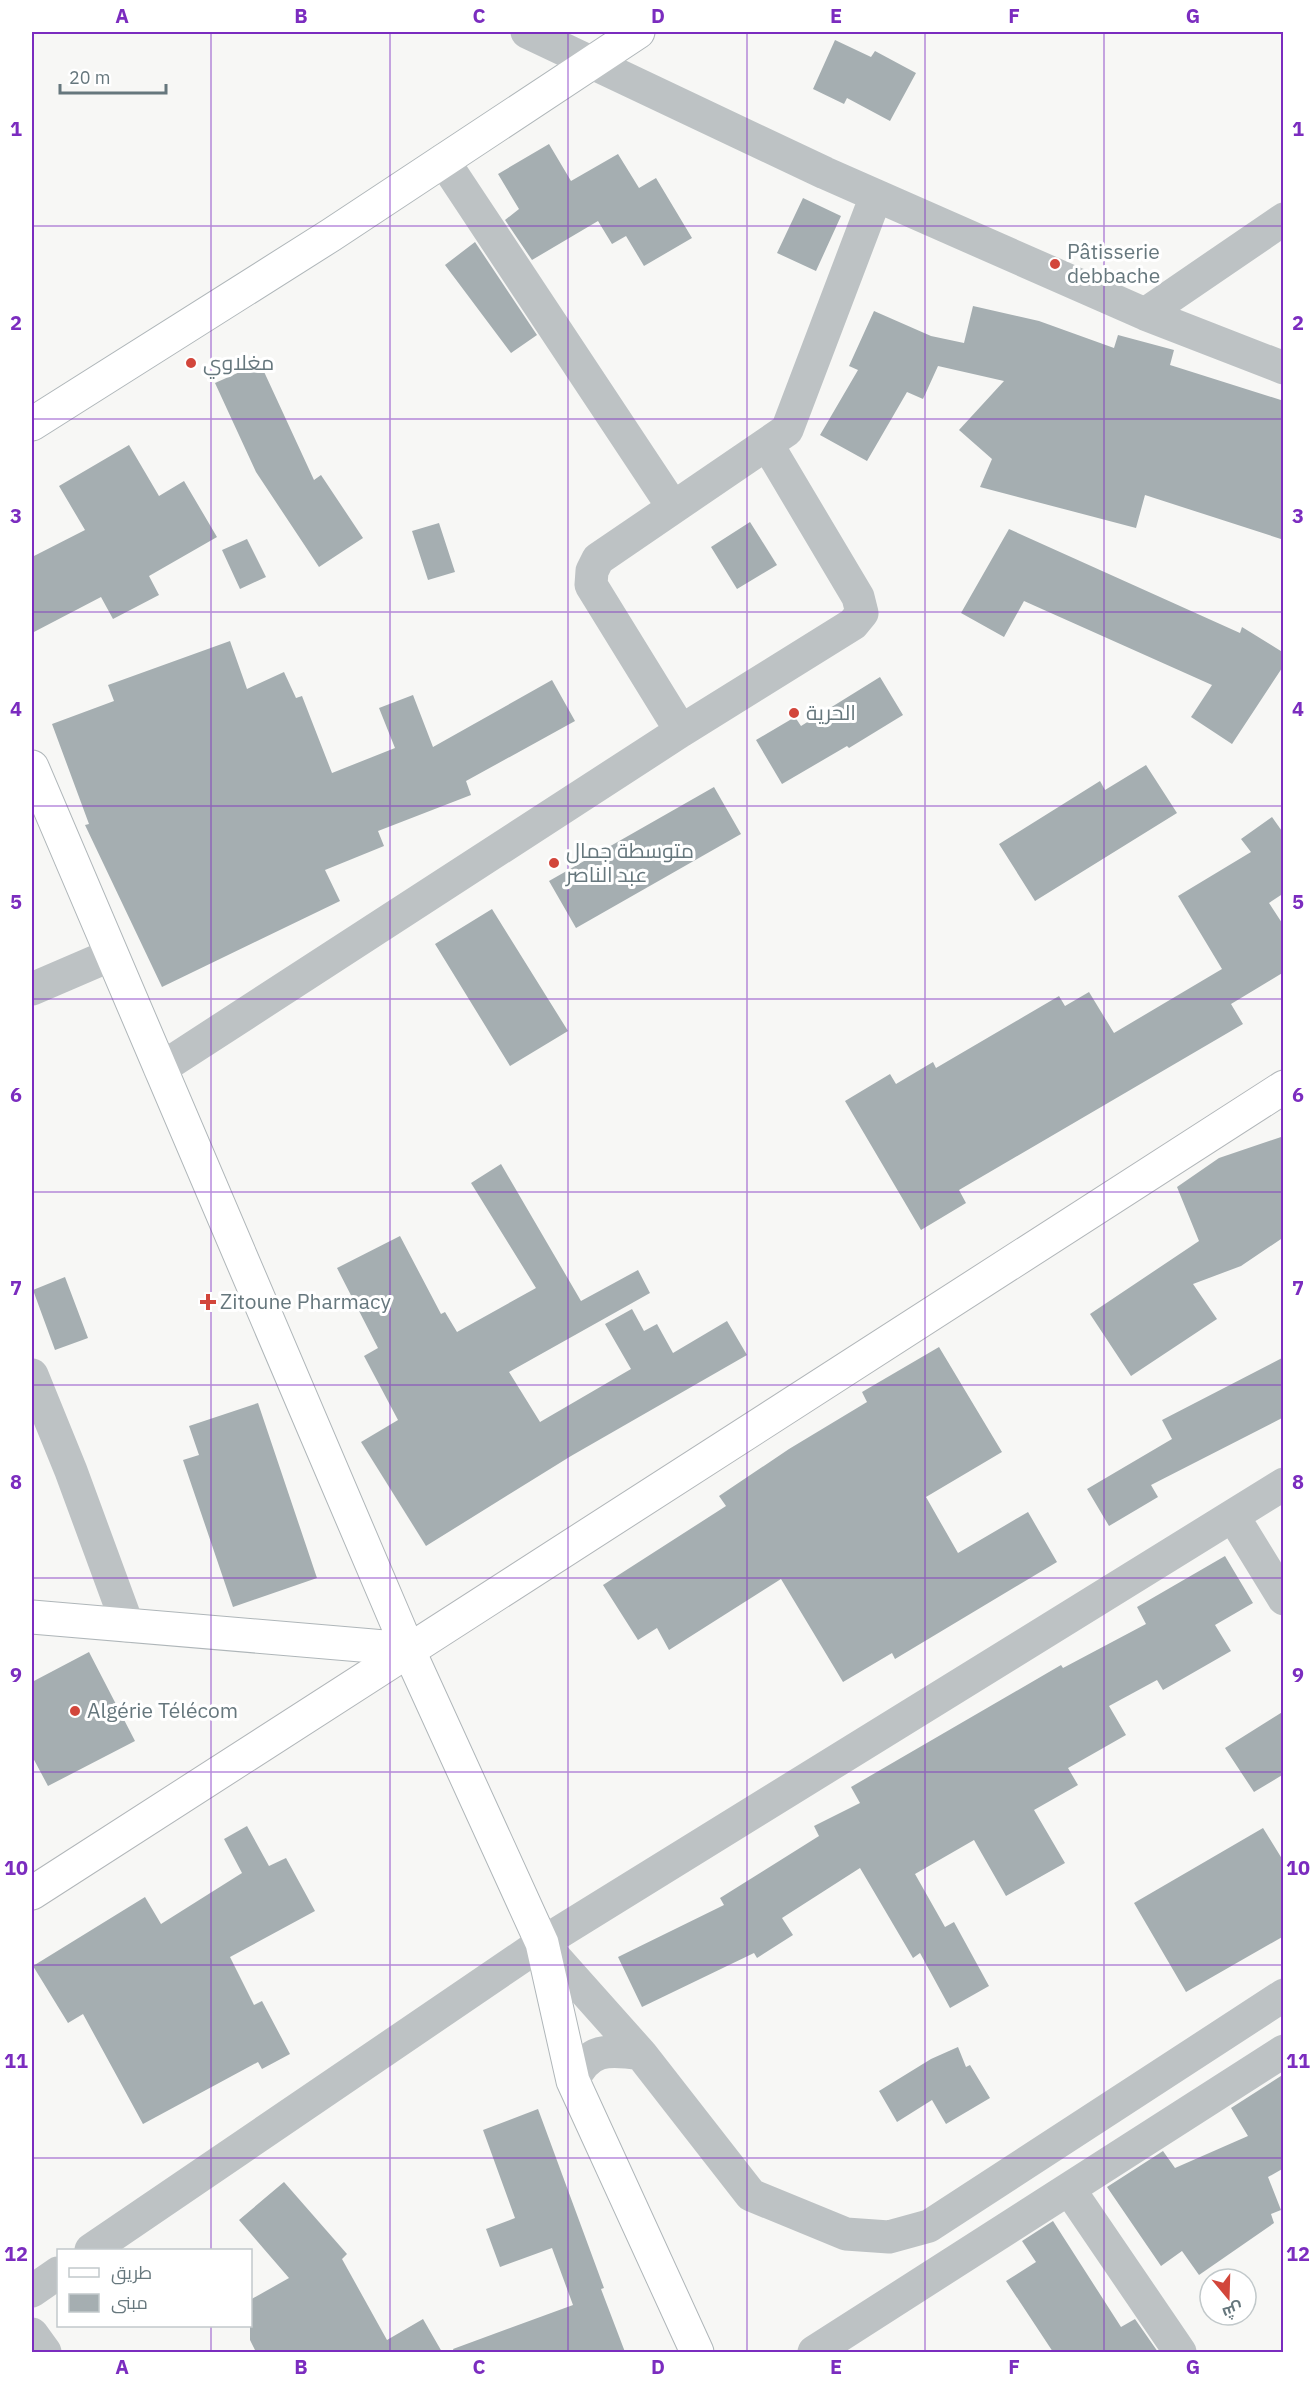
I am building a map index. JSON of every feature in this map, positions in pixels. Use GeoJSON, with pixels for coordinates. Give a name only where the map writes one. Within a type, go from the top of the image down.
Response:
{"type":"FeatureCollection","features":[{"type":"Feature","properties":{"kind":"street"},"geometry":{"type":"LineString","coordinates":[[527,32],[876,196],[1145,314],[1284,368]]}},
{"type":"Feature","properties":{"kind":"street"},"geometry":{"type":"LineString","coordinates":[[32,424],[332,235],[638,32]]}},
{"type":"Feature","properties":{"kind":"street"},"geometry":{"type":"LineString","coordinates":[[443,160],[673,507]]}},
{"type":"Feature","properties":{"kind":"street"},"geometry":{"type":"LineString","coordinates":[[681,730],[591,585],[591,571],[598,559],[787,430],[876,196]]}},
{"type":"Feature","properties":{"kind":"street"},"geometry":{"type":"LineString","coordinates":[[1145,314],[1284,219]]}},
{"type":"Feature","properties":{"kind":"street"},"geometry":{"type":"LineString","coordinates":[[160,1069],[681,730],[853,624],[862,613],[858,597],[767,444]]}},
{"type":"Feature","properties":{"kind":"street"},"geometry":{"type":"LineString","coordinates":[[32,767],[408,1649],[542,1943],[573,2081],[697,2352]]}},
{"type":"Feature","properties":{"kind":"street"},"geometry":{"type":"LineString","coordinates":[[32,989],[111,955]]}},
{"type":"Feature","properties":{"kind":"street"},"geometry":{"type":"LineString","coordinates":[[32,1893],[1284,1087]]}},
{"type":"Feature","properties":{"kind":"street"},"geometry":{"type":"LineString","coordinates":[[32,1375],[71,1471],[128,1626]]}},
{"type":"Feature","properties":{"kind":"street"},"geometry":{"type":"LineString","coordinates":[[92,2249],[542,1943],[1284,1484]]}},
{"type":"Feature","properties":{"kind":"street"},"geometry":{"type":"LineString","coordinates":[[1233,1516],[1284,1599]]}},
{"type":"Feature","properties":{"kind":"street"},"geometry":{"type":"LineString","coordinates":[[32,1617],[408,1649]]}},
{"type":"Feature","properties":{"kind":"street"},"geometry":{"type":"LineString","coordinates":[[542,1943],[641,2054],[751,2195],[846,2234],[889,2237],[928,2226],[1284,1995]]}},
{"type":"Feature","properties":{"kind":"street"},"geometry":{"type":"LineString","coordinates":[[573,2081],[580,2066],[595,2055],[615,2050],[641,2054]]}},
{"type":"Feature","properties":{"kind":"street"},"geometry":{"type":"LineString","coordinates":[[814,2352],[1284,2051]]}},
{"type":"Feature","properties":{"kind":"street"},"geometry":{"type":"LineString","coordinates":[[1069,2189],[1180,2352]]}},
{"type":"Feature","properties":{"kind":"street"},"geometry":{"type":"LineString","coordinates":[[32,2291],[57,2274]]}},
{"type":"Feature","properties":{"kind":"street"},"geometry":{"type":"LineString","coordinates":[[32,2334],[45,2352]]}},
{"type":"Feature","properties":{"kind":"building"},"geometry":{"type":"Polygon","coordinates":[[[835,40],[871,57],[875,51],[916,73],[890,121],[847,98],[844,104],[813,89],[835,40]]]}},
{"type":"Feature","properties":{"kind":"building"},"geometry":{"type":"Polygon","coordinates":[[[549,144],[571,181],[618,154],[639,188],[656,178],[692,238],[644,266],[626,236],[612,244],[598,221],[532,260],[505,220],[519,209],[498,174],[549,144]]]}},
{"type":"Feature","properties":{"kind":"building"},"geometry":{"type":"Polygon","coordinates":[[[803,198],[841,216],[816,271],[777,253],[803,198]]]}},
{"type":"Feature","properties":{"kind":"building"},"geometry":{"type":"Polygon","coordinates":[[[475,242],[537,335],[511,353],[445,265],[475,242]]]}},
{"type":"Feature","properties":{"kind":"building"},"geometry":{"type":"Polygon","coordinates":[[[973,306],[1039,321],[1114,348],[1118,335],[1174,350],[1170,365],[1284,401],[1284,540],[1145,495],[1136,528],[980,487],[992,459],[959,430],[1004,381],[938,366],[923,399],[907,392],[867,461],[820,435],[858,370],[849,366],[874,311],[931,336],[964,343],[973,306]]]}},
{"type":"Feature","properties":{"kind":"building"},"geometry":{"type":"Polygon","coordinates":[[[260,363],[314,480],[321,475],[363,538],[319,567],[256,472],[215,383],[260,363]]]}},
{"type":"Feature","properties":{"kind":"building"},"geometry":{"type":"Polygon","coordinates":[[[129,445],[159,496],[184,481],[217,537],[149,576],[159,595],[113,619],[101,597],[32,633],[32,557],[85,530],[59,486],[129,445]]]}},
{"type":"Feature","properties":{"kind":"building"},"geometry":{"type":"Polygon","coordinates":[[[750,522],[777,565],[737,589],[711,547],[750,522]]]}},
{"type":"Feature","properties":{"kind":"building"},"geometry":{"type":"Polygon","coordinates":[[[439,523],[455,572],[428,580],[412,531],[439,523]]]}},
{"type":"Feature","properties":{"kind":"building"},"geometry":{"type":"Polygon","coordinates":[[[1009,529],[1240,633],[1242,627],[1284,653],[1284,665],[1232,744],[1191,717],[1212,685],[1024,601],[1004,637],[961,613],[1009,529]]]}},
{"type":"Feature","properties":{"kind":"building"},"geometry":{"type":"Polygon","coordinates":[[[247,539],[266,577],[240,589],[222,550],[247,539]]]}},
{"type":"Feature","properties":{"kind":"building"},"geometry":{"type":"Polygon","coordinates":[[[230,641],[247,689],[284,672],[296,698],[302,696],[332,773],[395,748],[379,708],[413,695],[433,747],[552,680],[575,721],[466,781],[471,795],[378,831],[384,846],[325,870],[340,901],[162,987],[85,825],[89,824],[52,724],[114,701],[108,685],[230,641]]]}},
{"type":"Feature","properties":{"kind":"building"},"geometry":{"type":"Polygon","coordinates":[[[880,677],[903,715],[849,748],[847,746],[782,784],[756,740],[795,717],[801,726],[880,677]]]}},
{"type":"Feature","properties":{"kind":"building"},"geometry":{"type":"Polygon","coordinates":[[[1146,765],[1177,813],[1035,901],[999,844],[1100,781],[1105,790],[1146,765]]]}},
{"type":"Feature","properties":{"kind":"building"},"geometry":{"type":"Polygon","coordinates":[[[714,787],[741,834],[576,928],[549,881],[714,787]]]}},
{"type":"Feature","properties":{"kind":"building"},"geometry":{"type":"Polygon","coordinates":[[[1272,817],[1284,834],[1284,893],[1269,903],[1284,926],[1284,972],[1231,1004],[1243,1024],[959,1190],[966,1203],[921,1230],[845,1101],[890,1074],[896,1084],[933,1062],[936,1068],[1059,996],[1065,1006],[1089,992],[1114,1033],[1222,969],[1178,896],[1251,852],[1241,839],[1272,817]]]}},
{"type":"Feature","properties":{"kind":"building"},"geometry":{"type":"Polygon","coordinates":[[[492,909],[568,1031],[510,1066],[435,944],[492,909]]]}},
{"type":"Feature","properties":{"kind":"building"},"geometry":{"type":"Polygon","coordinates":[[[1284,1136],[1284,1237],[1241,1266],[1193,1284],[1217,1319],[1131,1376],[1090,1314],[1199,1241],[1177,1187],[1219,1158],[1284,1136]]]}},
{"type":"Feature","properties":{"kind":"building"},"geometry":{"type":"Polygon","coordinates":[[[501,1164],[581,1301],[638,1270],[650,1293],[509,1372],[540,1422],[631,1369],[605,1324],[632,1309],[644,1331],[657,1324],[673,1353],[727,1321],[747,1355],[571,1456],[426,1546],[361,1442],[398,1420],[364,1356],[378,1348],[337,1268],[400,1236],[441,1314],[445,1312],[457,1332],[536,1288],[471,1183],[501,1164]]]}},
{"type":"Feature","properties":{"kind":"building"},"geometry":{"type":"Polygon","coordinates":[[[65,1277],[88,1338],[55,1350],[33,1290],[65,1277]]]}},
{"type":"Feature","properties":{"kind":"building"},"geometry":{"type":"Polygon","coordinates":[[[939,1347],[1002,1452],[926,1497],[958,1553],[1028,1512],[1057,1562],[895,1659],[892,1653],[843,1682],[781,1579],[669,1650],[657,1628],[638,1640],[603,1585],[726,1506],[719,1496],[789,1449],[867,1402],[862,1392],[939,1347]]]}},
{"type":"Feature","properties":{"kind":"building"},"geometry":{"type":"Polygon","coordinates":[[[1284,1357],[1284,1417],[1151,1485],[1158,1497],[1109,1526],[1087,1489],[1172,1439],[1162,1420],[1284,1357]]]}},
{"type":"Feature","properties":{"kind":"building"},"geometry":{"type":"Polygon","coordinates":[[[258,1403],[317,1578],[233,1607],[183,1460],[199,1455],[189,1426],[258,1403]]]}},
{"type":"Feature","properties":{"kind":"building"},"geometry":{"type":"Polygon","coordinates":[[[1225,1556],[1253,1603],[1215,1625],[1231,1651],[1163,1690],[1157,1680],[1109,1706],[1126,1735],[1068,1768],[1078,1785],[1034,1810],[1065,1863],[1006,1896],[974,1840],[915,1874],[945,1927],[954,1922],[989,1986],[950,2008],[920,1953],[913,1958],[860,1868],[782,1918],[793,1935],[757,1958],[754,1953],[642,2007],[618,1957],[724,1905],[720,1898],[819,1836],[814,1826],[860,1803],[851,1787],[1061,1665],[1063,1668],[1146,1624],[1137,1607],[1225,1556]]]}},
{"type":"Feature","properties":{"kind":"building","name":"Algérie Télécom"},"geometry":{"type":"Polygon","coordinates":[[[89,1652],[135,1741],[48,1786],[32,1756],[32,1682],[89,1652]]]}},
{"type":"Feature","properties":{"kind":"building"},"geometry":{"type":"Polygon","coordinates":[[[1284,1711],[1284,1774],[1254,1792],[1225,1748],[1284,1711]]]}},
{"type":"Feature","properties":{"kind":"building"},"geometry":{"type":"Polygon","coordinates":[[[247,1826],[269,1866],[286,1858],[315,1911],[230,1957],[254,2005],[262,2001],[290,2054],[262,2069],[258,2062],[143,2124],[83,2014],[68,2023],[33,1966],[145,1897],[161,1924],[242,1873],[224,1839],[247,1826]]]}},
{"type":"Feature","properties":{"kind":"building"},"geometry":{"type":"Polygon","coordinates":[[[1263,1828],[1284,1862],[1284,1936],[1186,1992],[1134,1903],[1263,1828]]]}},
{"type":"Feature","properties":{"kind":"building"},"geometry":{"type":"Polygon","coordinates":[[[958,2047],[966,2067],[970,2065],[990,2098],[946,2124],[932,2100],[897,2122],[879,2091],[931,2059],[958,2047]]]}},
{"type":"Feature","properties":{"kind":"building"},"geometry":{"type":"Polygon","coordinates":[[[1284,2074],[1284,2168],[1268,2177],[1281,2210],[1271,2214],[1274,2223],[1211,2267],[1198,2267],[1198,2274],[1182,2251],[1161,2266],[1107,2187],[1163,2151],[1175,2168],[1248,2136],[1231,2108],[1284,2074]]]}},
{"type":"Feature","properties":{"kind":"building"},"geometry":{"type":"Polygon","coordinates":[[[538,2109],[604,2288],[601,2289],[625,2352],[454,2352],[453,2349],[573,2305],[552,2248],[500,2267],[486,2229],[515,2218],[483,2130],[538,2109]]]}},
{"type":"Feature","properties":{"kind":"building"},"geometry":{"type":"Polygon","coordinates":[[[284,2182],[347,2254],[342,2259],[387,2340],[423,2319],[442,2352],[256,2352],[250,2340],[252,2299],[289,2278],[239,2220],[284,2182]]]}},
{"type":"Feature","properties":{"kind":"building"},"geometry":{"type":"Polygon","coordinates":[[[1053,2221],[1121,2327],[1135,2319],[1158,2352],[1053,2352],[1006,2281],[1036,2262],[1022,2241],[1053,2221]]]}},
{"type":"Feature","properties":{"kind":"place","name":"Pâtisserie debbache"},"geometry":{"type":"Point","coordinates":[1055,264]}},
{"type":"Feature","properties":{"kind":"place","name":"مغلاوي"},"geometry":{"type":"Point","coordinates":[191,363]}},
{"type":"Feature","properties":{"kind":"place","name":"الحرية"},"geometry":{"type":"Point","coordinates":[794,713]}},
{"type":"Feature","properties":{"kind":"place","name":"متوسطة جمال عبد الناصر"},"geometry":{"type":"Point","coordinates":[554,863]}},
{"type":"Feature","properties":{"kind":"place","name":"Zitoune Pharmacy"},"geometry":{"type":"Point","coordinates":[208,1302]}},
{"type":"Feature","properties":{"kind":"place","name":"Algérie Télécom"},"geometry":{"type":"Point","coordinates":[75,1711]}}]}
